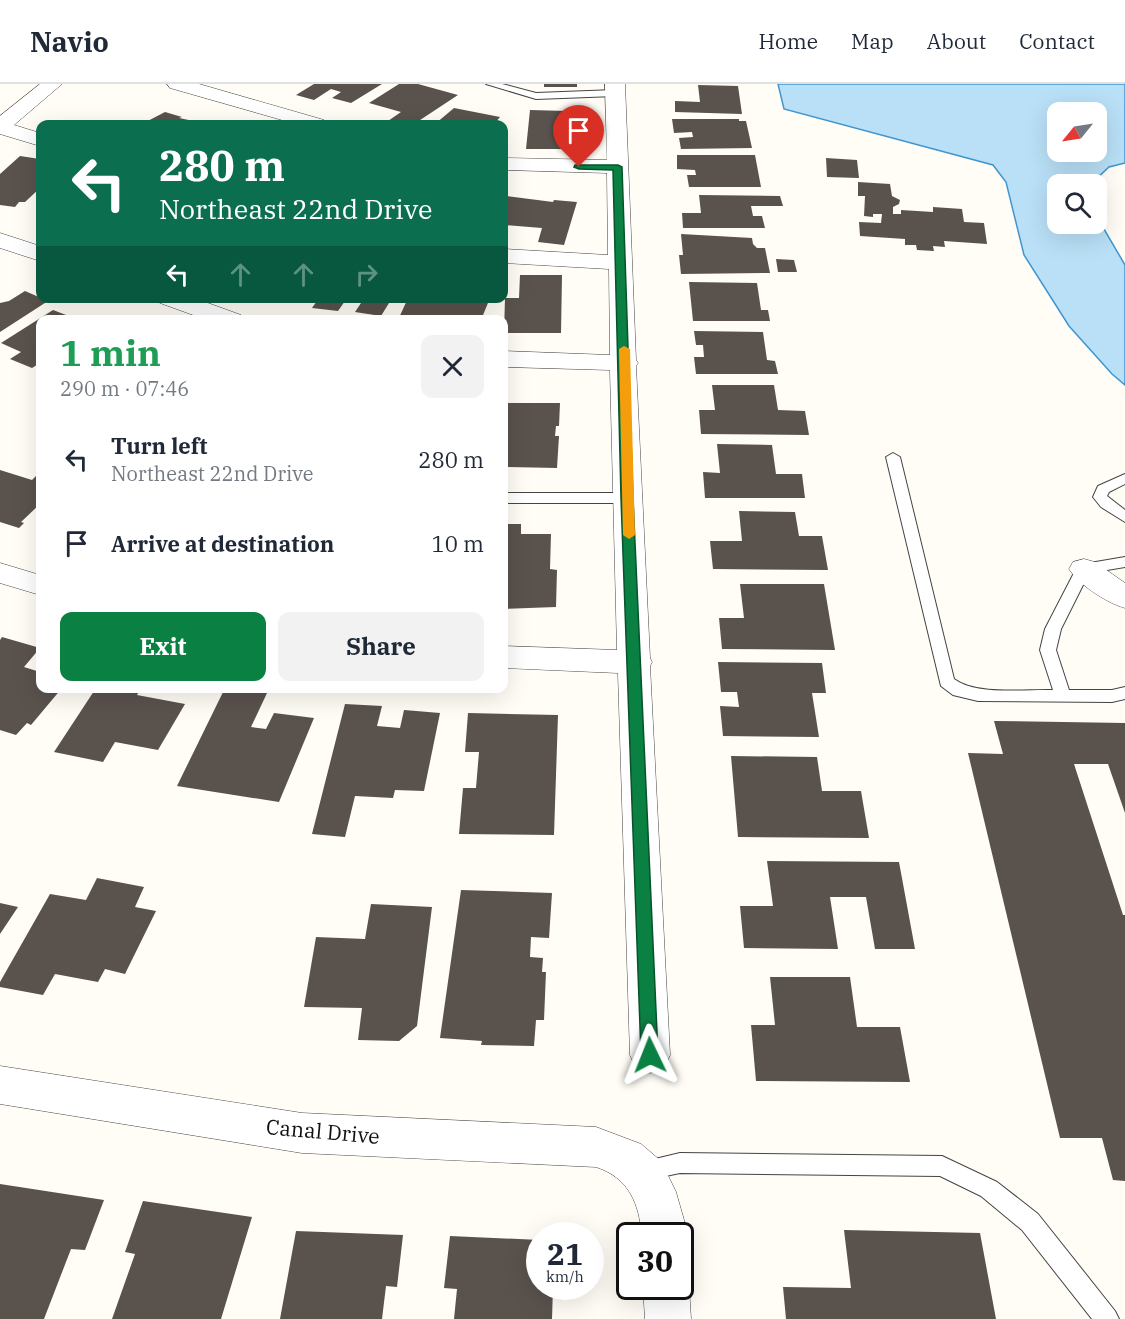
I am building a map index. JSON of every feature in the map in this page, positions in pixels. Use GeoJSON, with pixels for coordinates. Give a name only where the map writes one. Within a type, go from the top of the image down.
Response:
{"type":"FeatureCollection","features":[{"type":"Feature","properties":{"kind":"street"},"geometry":{"type":"LineString","coordinates":[[0,126],[52,84]]}},
{"type":"Feature","properties":{"kind":"street"},"geometry":{"type":"LineString","coordinates":[[177,84],[303,120]]}},
{"type":"Feature","properties":{"kind":"street"},"geometry":{"type":"LineString","coordinates":[[615,88],[625,363],[627,498],[636,662],[650,1055]]}},
{"type":"Feature","properties":{"kind":"street"},"geometry":{"type":"LineString","coordinates":[[0,126],[36,139]]}},
{"type":"Feature","properties":{"kind":"street"},"geometry":{"type":"LineString","coordinates":[[508,164],[618,167]]}},
{"type":"Feature","properties":{"kind":"street"},"geometry":{"type":"LineString","coordinates":[[0,240],[36,253]]}},
{"type":"Feature","properties":{"kind":"street"},"geometry":{"type":"LineString","coordinates":[[508,256],[621,263]]}},
{"type":"Feature","properties":{"kind":"street"},"geometry":{"type":"LineString","coordinates":[[183,303],[218,315]]}},
{"type":"Feature","properties":{"kind":"street"},"geometry":{"type":"LineString","coordinates":[[508,359],[625,363]]}},
{"type":"Feature","properties":{"kind":"street"},"geometry":{"type":"LineString","coordinates":[[1084,569],[1125,598]]}},
{"type":"Feature","properties":{"kind":"street"},"geometry":{"type":"LineString","coordinates":[[0,573],[36,584]]}},
{"type":"Feature","properties":{"kind":"street"},"geometry":{"type":"LineString","coordinates":[[508,657],[636,662]]}},
{"type":"Feature","properties":{"kind":"street","name":"Canal Drive"},"geometry":{"type":"LineString","coordinates":[[0,1085],[302,1133],[596,1147],[620,1155],[642,1171]]}},
{"type":"Feature","properties":{"kind":"street"},"geometry":{"type":"LineString","coordinates":[[642,1171],[656,1198],[661,1222]]}},
{"type":"Feature","properties":{"kind":"street"},"geometry":{"type":"LineString","coordinates":[[667,1300],[668,1319]]}},
{"type":"Feature","properties":{"kind":"lane"},"geometry":{"type":"LineString","coordinates":[[491,84],[536,96],[615,88]]}},
{"type":"Feature","properties":{"kind":"lane"},"geometry":{"type":"LineString","coordinates":[[893,457],[947,681],[959,691],[978,695],[1112,696],[1125,693]]}},
{"type":"Feature","properties":{"kind":"lane"},"geometry":{"type":"LineString","coordinates":[[1125,478],[1102,489],[1100,497],[1125,517]]}},
{"type":"Feature","properties":{"kind":"lane"},"geometry":{"type":"LineString","coordinates":[[508,498],[627,498]]}},
{"type":"Feature","properties":{"kind":"lane"},"geometry":{"type":"LineString","coordinates":[[1063,695],[1048,650],[1053,630],[1084,569],[1125,562]]}},
{"type":"Feature","properties":{"kind":"lane"},"geometry":{"type":"LineString","coordinates":[[642,1171],[680,1163],[942,1166],[990,1189],[1030,1222],[1107,1319]]}},
{"type":"Feature","properties":{"kind":"water"},"geometry":{"type":"Polygon","coordinates":[[[778,84],[1125,84],[1125,163],[1109,167],[1102,174],[1047,174],[1047,234],[1107,234],[1125,265],[1125,385],[1112,374],[1069,326],[1024,255],[1006,182],[993,165],[784,109],[778,84]]]}},
{"type":"Feature","properties":{"kind":"building"},"geometry":{"type":"Polygon","coordinates":[[[314,84],[382,84],[351,103],[332,98],[341,92],[331,89],[314,100],[296,95],[314,84]]]}},
{"type":"Feature","properties":{"kind":"building"},"geometry":{"type":"Polygon","coordinates":[[[399,84],[418,84],[458,95],[420,120],[389,120],[401,112],[369,103],[399,84]]]}},
{"type":"Feature","properties":{"kind":"building"},"geometry":{"type":"Polygon","coordinates":[[[544,84],[577,84],[577,87],[544,87],[544,84]]]}},
{"type":"Feature","properties":{"kind":"building"},"geometry":{"type":"Polygon","coordinates":[[[698,85],[738,86],[742,114],[675,112],[675,101],[700,102],[698,85]]]}},
{"type":"Feature","properties":{"kind":"building"},"geometry":{"type":"Polygon","coordinates":[[[454,108],[500,117],[497,120],[440,120],[454,108]]]}},
{"type":"Feature","properties":{"kind":"building"},"geometry":{"type":"Polygon","coordinates":[[[530,110],[567,111],[564,149],[526,149],[530,110]]]}},
{"type":"Feature","properties":{"kind":"building"},"geometry":{"type":"Polygon","coordinates":[[[165,112],[189,120],[150,120],[165,112]]]}},
{"type":"Feature","properties":{"kind":"building"},"geometry":{"type":"Polygon","coordinates":[[[672,119],[739,119],[739,121],[746,121],[752,148],[681,149],[679,138],[693,137],[692,132],[674,133],[672,119]]]}},
{"type":"Feature","properties":{"kind":"building"},"geometry":{"type":"Polygon","coordinates":[[[677,155],[755,155],[761,187],[689,187],[687,175],[696,175],[695,170],[677,169],[677,155]]]}},
{"type":"Feature","properties":{"kind":"building"},"geometry":{"type":"Polygon","coordinates":[[[20,156],[36,158],[36,192],[25,202],[19,202],[15,207],[0,205],[0,174],[20,156]]]}},
{"type":"Feature","properties":{"kind":"building"},"geometry":{"type":"Polygon","coordinates":[[[826,158],[857,160],[859,178],[827,177],[826,158]]]}},
{"type":"Feature","properties":{"kind":"building"},"geometry":{"type":"Polygon","coordinates":[[[858,182],[890,184],[892,196],[900,200],[899,204],[893,207],[893,214],[901,214],[901,210],[933,212],[933,207],[962,209],[964,222],[984,223],[987,244],[944,241],[945,247],[933,246],[934,251],[917,250],[916,245],[905,245],[905,239],[860,236],[859,222],[881,223],[882,214],[873,214],[873,217],[864,216],[865,196],[858,196],[858,182]]]}},
{"type":"Feature","properties":{"kind":"building"},"geometry":{"type":"Polygon","coordinates":[[[699,195],[780,196],[783,206],[751,206],[753,216],[762,216],[765,228],[683,228],[682,213],[701,213],[699,195]]]}},
{"type":"Feature","properties":{"kind":"building"},"geometry":{"type":"Polygon","coordinates":[[[508,196],[553,202],[554,200],[577,202],[564,245],[538,242],[542,228],[508,225],[508,196]]]}},
{"type":"Feature","properties":{"kind":"building"},"geometry":{"type":"Polygon","coordinates":[[[681,234],[752,238],[757,248],[765,248],[770,273],[681,274],[679,255],[683,255],[681,234]]]}},
{"type":"Feature","properties":{"kind":"building"},"geometry":{"type":"Polygon","coordinates":[[[776,259],[794,260],[797,272],[778,272],[776,259]]]}},
{"type":"Feature","properties":{"kind":"building"},"geometry":{"type":"Polygon","coordinates":[[[520,275],[562,275],[561,333],[508,333],[508,315],[505,315],[505,303],[508,303],[508,298],[519,298],[520,275]]]}},
{"type":"Feature","properties":{"kind":"building"},"geometry":{"type":"Polygon","coordinates":[[[689,282],[757,283],[761,310],[768,310],[770,321],[693,321],[689,282]]]}},
{"type":"Feature","properties":{"kind":"building"},"geometry":{"type":"Polygon","coordinates":[[[25,291],[36,296],[36,303],[45,303],[0,332],[0,303],[9,301],[25,291]]]}},
{"type":"Feature","properties":{"kind":"building"},"geometry":{"type":"Polygon","coordinates":[[[316,303],[344,303],[338,311],[312,308],[316,303]]]}},
{"type":"Feature","properties":{"kind":"building"},"geometry":{"type":"Polygon","coordinates":[[[361,303],[389,303],[382,315],[355,312],[361,303]]]}},
{"type":"Feature","properties":{"kind":"building"},"geometry":{"type":"Polygon","coordinates":[[[406,303],[488,303],[483,315],[400,315],[406,303]]]}},
{"type":"Feature","properties":{"kind":"building"},"geometry":{"type":"Polygon","coordinates":[[[53,310],[66,315],[45,315],[53,310]]]}},
{"type":"Feature","properties":{"kind":"building"},"geometry":{"type":"Polygon","coordinates":[[[36,321],[36,366],[32,368],[10,359],[21,352],[1,343],[36,321]]]}},
{"type":"Feature","properties":{"kind":"building"},"geometry":{"type":"Polygon","coordinates":[[[694,331],[763,332],[767,360],[775,361],[778,374],[696,374],[694,357],[704,357],[703,345],[696,345],[694,331]]]}},
{"type":"Feature","properties":{"kind":"building"},"geometry":{"type":"Polygon","coordinates":[[[712,385],[774,385],[778,410],[805,411],[809,435],[701,434],[699,410],[715,410],[712,385]]]}},
{"type":"Feature","properties":{"kind":"building"},"geometry":{"type":"Polygon","coordinates":[[[508,403],[560,403],[559,426],[556,426],[555,436],[559,436],[557,468],[508,467],[508,403]]]}},
{"type":"Feature","properties":{"kind":"building"},"geometry":{"type":"Polygon","coordinates":[[[717,444],[772,445],[776,474],[802,474],[805,498],[705,498],[703,472],[720,473],[717,444]]]}},
{"type":"Feature","properties":{"kind":"building"},"geometry":{"type":"Polygon","coordinates":[[[0,470],[32,480],[36,476],[36,508],[21,522],[24,523],[19,528],[0,522],[0,470]]]}},
{"type":"Feature","properties":{"kind":"building"},"geometry":{"type":"Polygon","coordinates":[[[739,511],[795,512],[799,536],[822,536],[828,570],[713,569],[710,541],[742,541],[739,511]]]}},
{"type":"Feature","properties":{"kind":"building"},"geometry":{"type":"Polygon","coordinates":[[[508,524],[521,524],[521,534],[551,534],[550,569],[557,570],[556,607],[508,609],[508,524]]]}},
{"type":"Feature","properties":{"kind":"building"},"geometry":{"type":"Polygon","coordinates":[[[740,584],[824,584],[835,650],[722,649],[719,618],[744,618],[740,584]]]}},
{"type":"Feature","properties":{"kind":"building"},"geometry":{"type":"Polygon","coordinates":[[[2,637],[36,647],[36,653],[24,667],[36,671],[36,693],[58,693],[31,725],[27,723],[16,735],[0,730],[0,640],[2,637]]]}},
{"type":"Feature","properties":{"kind":"building"},"geometry":{"type":"Polygon","coordinates":[[[718,662],[822,663],[826,693],[812,693],[819,737],[723,736],[720,706],[739,707],[737,692],[721,692],[718,662]]]}},
{"type":"Feature","properties":{"kind":"building"},"geometry":{"type":"Polygon","coordinates":[[[93,693],[138,693],[137,695],[185,704],[158,750],[115,742],[103,762],[54,752],[93,693]]]}},
{"type":"Feature","properties":{"kind":"building"},"geometry":{"type":"Polygon","coordinates":[[[223,693],[267,693],[251,727],[266,729],[274,713],[314,718],[279,802],[177,786],[223,693]]]}},
{"type":"Feature","properties":{"kind":"building"},"geometry":{"type":"Polygon","coordinates":[[[345,704],[382,706],[377,726],[400,728],[404,710],[440,713],[424,791],[395,790],[393,798],[355,796],[345,837],[312,834],[345,704]]]}},
{"type":"Feature","properties":{"kind":"building"},"geometry":{"type":"Polygon","coordinates":[[[468,713],[558,715],[554,835],[459,834],[463,788],[476,788],[479,752],[465,752],[468,713]]]}},
{"type":"Feature","properties":{"kind":"building"},"geometry":{"type":"Polygon","coordinates":[[[994,721],[1125,723],[1125,813],[1108,764],[1074,764],[1123,915],[1125,915],[1125,1181],[1113,1180],[1102,1138],[1060,1138],[968,753],[1003,754],[994,721]]]}},
{"type":"Feature","properties":{"kind":"building"},"geometry":{"type":"Polygon","coordinates":[[[731,756],[817,757],[822,791],[861,791],[869,838],[738,837],[731,756]]]}},
{"type":"Feature","properties":{"kind":"building"},"geometry":{"type":"Polygon","coordinates":[[[767,861],[899,862],[915,949],[875,949],[866,897],[830,897],[838,949],[744,948],[740,906],[773,906],[767,861]]]}},
{"type":"Feature","properties":{"kind":"building"},"geometry":{"type":"Polygon","coordinates":[[[97,878],[144,887],[135,907],[156,911],[125,974],[105,969],[98,982],[55,974],[43,995],[0,987],[0,982],[50,894],[86,900],[97,878]]]}},
{"type":"Feature","properties":{"kind":"building"},"geometry":{"type":"Polygon","coordinates":[[[461,890],[552,893],[549,938],[531,937],[530,957],[543,958],[542,972],[546,972],[544,1020],[536,1020],[534,1046],[481,1045],[482,1041],[440,1038],[461,890]]]}},
{"type":"Feature","properties":{"kind":"building"},"geometry":{"type":"Polygon","coordinates":[[[0,903],[18,907],[0,934],[0,903]]]}},
{"type":"Feature","properties":{"kind":"building"},"geometry":{"type":"Polygon","coordinates":[[[371,904],[432,907],[417,1026],[399,1041],[358,1040],[362,1008],[304,1007],[316,937],[365,939],[371,904]]]}},
{"type":"Feature","properties":{"kind":"building"},"geometry":{"type":"Polygon","coordinates":[[[770,977],[850,977],[857,1027],[900,1027],[910,1082],[756,1081],[751,1025],[775,1025],[770,977]]]}},
{"type":"Feature","properties":{"kind":"building"},"geometry":{"type":"Polygon","coordinates":[[[0,1184],[104,1200],[85,1250],[71,1249],[44,1319],[0,1319],[0,1184]]]}},
{"type":"Feature","properties":{"kind":"building"},"geometry":{"type":"Polygon","coordinates":[[[143,1201],[252,1217],[221,1319],[112,1319],[135,1254],[125,1252],[143,1201]]]}},
{"type":"Feature","properties":{"kind":"building"},"geometry":{"type":"Polygon","coordinates":[[[844,1230],[980,1233],[996,1319],[786,1319],[783,1287],[851,1288],[844,1230]]]}},
{"type":"Feature","properties":{"kind":"building"},"geometry":{"type":"Polygon","coordinates":[[[296,1231],[403,1235],[397,1287],[386,1286],[382,1319],[280,1319],[296,1231]]]}},
{"type":"Feature","properties":{"kind":"building"},"geometry":{"type":"Polygon","coordinates":[[[450,1236],[526,1239],[526,1300],[553,1300],[552,1319],[454,1319],[457,1289],[444,1288],[450,1236]]]}},
{"type":"Feature","properties":{"kind":"slow traffic"},"geometry":{"type":"LineString","coordinates":[[624,349],[629,535]]}},
{"type":"Feature","properties":{"kind":"route"},"geometry":{"type":"LineString","coordinates":[[579,167],[618,167],[627,498],[636,662],[650,1055]]}}]}
